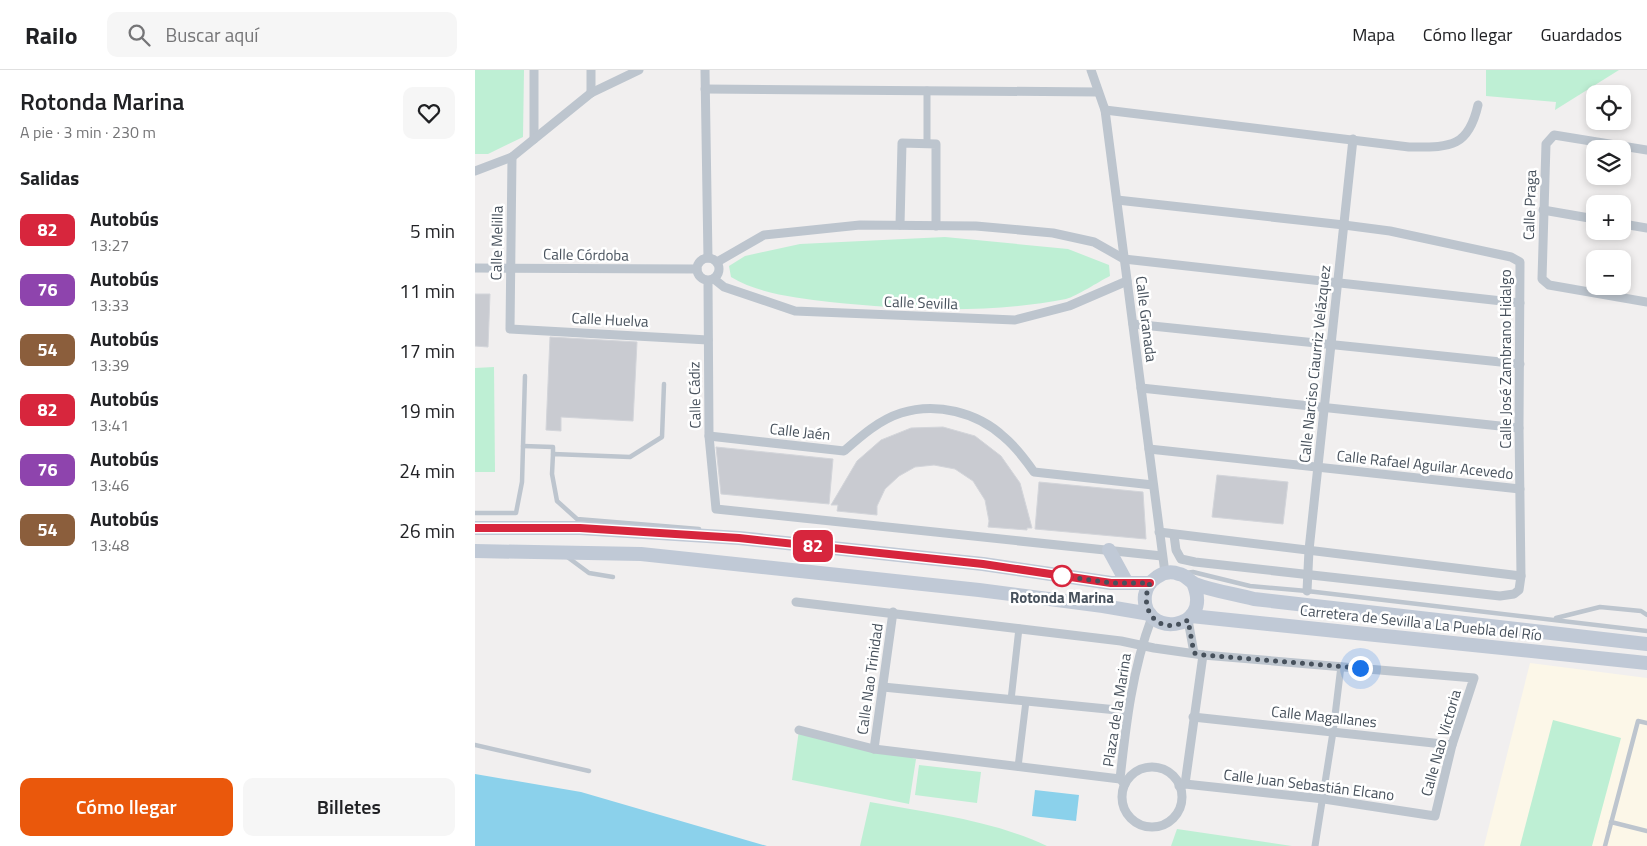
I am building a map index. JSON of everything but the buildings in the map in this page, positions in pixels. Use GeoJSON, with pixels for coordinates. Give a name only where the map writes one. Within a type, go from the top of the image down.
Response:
{"type":"FeatureCollection","features":[{"type":"Feature","properties":{"kind":"main road"},"geometry":{"type":"LineString","coordinates":[[477,527],[580,528],[739,538],[983,564],[1105,582],[1150,583]]}},
{"type":"Feature","properties":{"kind":"main road"},"geometry":{"type":"LineString","coordinates":[[1109,550],[1127,583]]}},
{"type":"Feature","properties":{"kind":"main road"},"geometry":{"type":"LineString","coordinates":[[475,551],[641,554],[989,591],[1103,606],[1151,616],[1163,624],[1177,625],[1190,618],[1197,603],[1197,594],[1193,583]]}},
{"type":"Feature","properties":{"kind":"main road"},"geometry":{"type":"LineString","coordinates":[[1151,616],[1145,600],[1146,592],[1150,583],[1156,577],[1165,573],[1180,574],[1193,583],[1254,599],[1647,644]]}},
{"type":"Feature","properties":{"kind":"main road","name":"Carretera de Sevilla a La Puebla del Río"},"geometry":{"type":"LineString","coordinates":[[1190,618],[1647,663]]}},
{"type":"Feature","properties":{"kind":"street"},"geometry":{"type":"LineString","coordinates":[[534,70],[534,139]]}},
{"type":"Feature","properties":{"kind":"street"},"geometry":{"type":"LineString","coordinates":[[591,70],[591,93]]}},
{"type":"Feature","properties":{"kind":"street"},"geometry":{"type":"LineString","coordinates":[[475,170],[512,157],[591,93],[639,70]]}},
{"type":"Feature","properties":{"kind":"street"},"geometry":{"type":"LineString","coordinates":[[705,70],[707,258]]}},
{"type":"Feature","properties":{"kind":"street","name":"Calle Granada"},"geometry":{"type":"LineString","coordinates":[[1091,70],[1105,110],[1165,573]]}},
{"type":"Feature","properties":{"kind":"street"},"geometry":{"type":"LineString","coordinates":[[705,89],[1098,92]]}},
{"type":"Feature","properties":{"kind":"street"},"geometry":{"type":"LineString","coordinates":[[927,90],[927,144]]}},
{"type":"Feature","properties":{"kind":"street"},"geometry":{"type":"LineString","coordinates":[[1105,110],[1353,140],[1409,146],[1443,147],[1455,142],[1468,133],[1475,120],[1478,104]]}},
{"type":"Feature","properties":{"kind":"street","name":"Calle Praga"},"geometry":{"type":"LineString","coordinates":[[1647,150],[1554,135],[1546,144],[1542,279],[1549,285],[1647,302]]}},
{"type":"Feature","properties":{"kind":"street","name":"Calle Narciso Ciaurriz Velázquez"},"geometry":{"type":"LineString","coordinates":[[1307,591],[1309,550],[1353,140]]}},
{"type":"Feature","properties":{"kind":"street"},"geometry":{"type":"LineString","coordinates":[[900,225],[902,143],[936,144],[936,226]]}},
{"type":"Feature","properties":{"kind":"street","name":"Calle Melilla"},"geometry":{"type":"LineString","coordinates":[[510,328],[512,157]]}},
{"type":"Feature","properties":{"kind":"street","name":"Calle José Zambrano Hidalgo"},"geometry":{"type":"LineString","coordinates":[[1117,200],[1344,224],[1390,231],[1511,257],[1520,262],[1519,428],[1521,576]]}},
{"type":"Feature","properties":{"kind":"street"},"geometry":{"type":"LineString","coordinates":[[1543,210],[1586,217]]}},
{"type":"Feature","properties":{"kind":"street"},"geometry":{"type":"LineString","coordinates":[[717,262],[764,235],[860,224],[977,226],[1053,233],[1094,242],[1124,259],[1520,303]]}},
{"type":"Feature","properties":{"kind":"street"},"geometry":{"type":"LineString","coordinates":[[1631,225],[1647,228]]}},
{"type":"Feature","properties":{"kind":"street"},"geometry":{"type":"LineString","coordinates":[[707,258],[717,262],[720,268],[719,274],[711,280],[703,280],[698,275],[698,264],[702,260],[707,258]]}},
{"type":"Feature","properties":{"kind":"street","name":"Calle Córdoba"},"geometry":{"type":"LineString","coordinates":[[475,268],[697,269]]}},
{"type":"Feature","properties":{"kind":"street","name":"Calle Sevilla"},"geometry":{"type":"LineString","coordinates":[[711,280],[724,287],[795,311],[1015,320],[1069,306],[1127,281]]}},
{"type":"Feature","properties":{"kind":"street","name":"Calle Cádiz"},"geometry":{"type":"LineString","coordinates":[[711,280],[708,340],[709,436],[716,509],[1109,550]]}},
{"type":"Feature","properties":{"kind":"street"},"geometry":{"type":"LineString","coordinates":[[1133,324],[1520,364]]}},
{"type":"Feature","properties":{"kind":"street","name":"Calle Huelva"},"geometry":{"type":"LineString","coordinates":[[510,328],[708,340]]}},
{"type":"Feature","properties":{"kind":"street"},"geometry":{"type":"LineString","coordinates":[[1141,388],[1519,428]]}},
{"type":"Feature","properties":{"kind":"street","name":"Calle Jaén"},"geometry":{"type":"LineString","coordinates":[[709,436],[843,451],[876,425],[900,414],[926,408],[950,410],[976,418],[1003,435],[1018,450],[1034,472],[1153,485]]}},
{"type":"Feature","properties":{"kind":"street","name":"Calle Rafael Aguilar Acevedo"},"geometry":{"type":"LineString","coordinates":[[1149,449],[1520,489]]}},
{"type":"Feature","properties":{"kind":"street"},"geometry":{"type":"LineString","coordinates":[[1159,532],[1521,576],[1519,590],[1514,594],[1500,596],[1181,559],[1176,550],[1174,534]]}},
{"type":"Feature","properties":{"kind":"street"},"geometry":{"type":"LineString","coordinates":[[1109,550],[1162,556]]}},
{"type":"Feature","properties":{"kind":"street"},"geometry":{"type":"LineString","coordinates":[[796,602],[893,612],[1121,641],[1198,654],[1341,666],[1333,732],[1315,846]]}},
{"type":"Feature","properties":{"kind":"street","name":"Calle Nao Trinidad"},"geometry":{"type":"LineString","coordinates":[[874,749],[893,612]]}},
{"type":"Feature","properties":{"kind":"street","name":"Plaza de la Marina"},"geometry":{"type":"LineString","coordinates":[[1122,782],[1127,711],[1141,645],[1151,616]]}},
{"type":"Feature","properties":{"kind":"street"},"geometry":{"type":"LineString","coordinates":[[1122,782],[1122,802],[1125,811],[1131,819],[1139,824],[1148,827],[1166,824],[1173,818],[1181,803],[1193,717],[1198,654],[1190,618]]}},
{"type":"Feature","properties":{"kind":"street"},"geometry":{"type":"LineString","coordinates":[[1011,700],[1019,628]]}},
{"type":"Feature","properties":{"kind":"street","name":"Calle Nao Victoria"},"geometry":{"type":"LineString","coordinates":[[1341,666],[1474,678],[1452,745],[1435,816]]}},
{"type":"Feature","properties":{"kind":"street"},"geometry":{"type":"LineString","coordinates":[[883,687],[1127,711]]}},
{"type":"Feature","properties":{"kind":"street"},"geometry":{"type":"LineString","coordinates":[[1018,767],[1026,701]]}},
{"type":"Feature","properties":{"kind":"street","name":"Calle Magallanes"},"geometry":{"type":"LineString","coordinates":[[1193,717],[1452,745]]}},
{"type":"Feature","properties":{"kind":"street"},"geometry":{"type":"LineString","coordinates":[[799,730],[874,749],[1122,782],[1139,770],[1148,767],[1158,768],[1167,771],[1182,785]]}},
{"type":"Feature","properties":{"kind":"street","name":"Calle Juan Sebastián Elcano"},"geometry":{"type":"LineString","coordinates":[[1182,785],[1323,799],[1435,816]]}},
{"type":"Feature","properties":{"kind":"lane"},"geometry":{"type":"LineString","coordinates":[[475,513],[516,513],[522,482],[525,376]]}},
{"type":"Feature","properties":{"kind":"lane"},"geometry":{"type":"LineString","coordinates":[[553,454],[630,457],[662,436],[664,384]]}},
{"type":"Feature","properties":{"kind":"lane"},"geometry":{"type":"LineString","coordinates":[[523,446],[553,447],[552,474],[557,501],[577,519],[694,528],[739,538]]}},
{"type":"Feature","properties":{"kind":"lane"},"geometry":{"type":"LineString","coordinates":[[561,552],[589,574],[613,577]]}},
{"type":"Feature","properties":{"kind":"lane"},"geometry":{"type":"LineString","coordinates":[[1180,574],[1193,572],[1250,586],[1647,630]]}},
{"type":"Feature","properties":{"kind":"lane"},"geometry":{"type":"LineString","coordinates":[[1550,619],[1600,607],[1641,612],[1647,615]]}},
{"type":"Feature","properties":{"kind":"lane"},"geometry":{"type":"LineString","coordinates":[[1605,846],[1638,721],[1647,723]]}},
{"type":"Feature","properties":{"kind":"lane"},"geometry":{"type":"LineString","coordinates":[[475,745],[589,771]]}},
{"type":"Feature","properties":{"kind":"lane"},"geometry":{"type":"LineString","coordinates":[[1611,822],[1647,831]]}},
{"type":"Feature","properties":{"kind":"shaded area"},"geometry":{"type":"Polygon","coordinates":[[[1530,663],[1647,678],[1647,846],[1484,846],[1530,663]]]}},
{"type":"Feature","properties":{"kind":"green space"},"geometry":{"type":"Polygon","coordinates":[[[475,70],[524,70],[523,137],[488,154],[475,154],[475,70]]]}},
{"type":"Feature","properties":{"kind":"green space"},"geometry":{"type":"Polygon","coordinates":[[[1486,70],[1619,70],[1595,85],[1586,85],[1586,91],[1555,110],[1556,102],[1486,96],[1486,70]]]}},
{"type":"Feature","properties":{"kind":"green space"},"geometry":{"type":"Polygon","coordinates":[[[945,237],[1068,249],[1109,265],[1110,276],[1066,299],[1037,304],[977,309],[918,309],[830,302],[779,294],[754,288],[731,277],[729,266],[745,256],[800,244],[945,237]]]}},
{"type":"Feature","properties":{"kind":"green space"},"geometry":{"type":"Polygon","coordinates":[[[494,367],[495,472],[475,472],[475,368],[494,367]]]}},
{"type":"Feature","properties":{"kind":"green space"},"geometry":{"type":"Polygon","coordinates":[[[1553,720],[1621,738],[1592,846],[1520,846],[1553,720]]]}},
{"type":"Feature","properties":{"kind":"green space"},"geometry":{"type":"Polygon","coordinates":[[[799,730],[916,759],[909,804],[792,780],[799,730]]]}},
{"type":"Feature","properties":{"kind":"green space"},"geometry":{"type":"Polygon","coordinates":[[[919,765],[981,772],[977,803],[915,795],[919,765]]]}},
{"type":"Feature","properties":{"kind":"green space"},"geometry":{"type":"Polygon","coordinates":[[[870,802],[982,824],[1026,837],[1047,846],[860,846],[870,802]]]}},
{"type":"Feature","properties":{"kind":"green space"},"geometry":{"type":"Polygon","coordinates":[[[1177,829],[1292,846],[1171,846],[1177,829]]]}},
{"type":"Feature","properties":{"kind":"water"},"geometry":{"type":"Polygon","coordinates":[[[475,774],[581,792],[767,846],[475,846],[475,774]]]}},
{"type":"Feature","properties":{"kind":"water"},"geometry":{"type":"Polygon","coordinates":[[[1035,790],[1079,795],[1076,821],[1032,816],[1035,790]]]}},
{"type":"Feature","properties":{"kind":"bus line","name":"82"},"geometry":{"type":"LineString","coordinates":[[475,528],[580,528],[739,538],[983,564],[1111,583],[1150,583]]}},
{"type":"Feature","properties":{"kind":"place","name":"Rotonda Marina"},"geometry":{"type":"Point","coordinates":[1062,576]}},
{"type":"Feature","properties":{"kind":"route"},"geometry":{"type":"LineString","coordinates":[[1062,576],[1111,583],[1150,583],[1145,600],[1150,614],[1156,621],[1163,624],[1177,625],[1188,620],[1194,653],[1360,668]]}}]}
